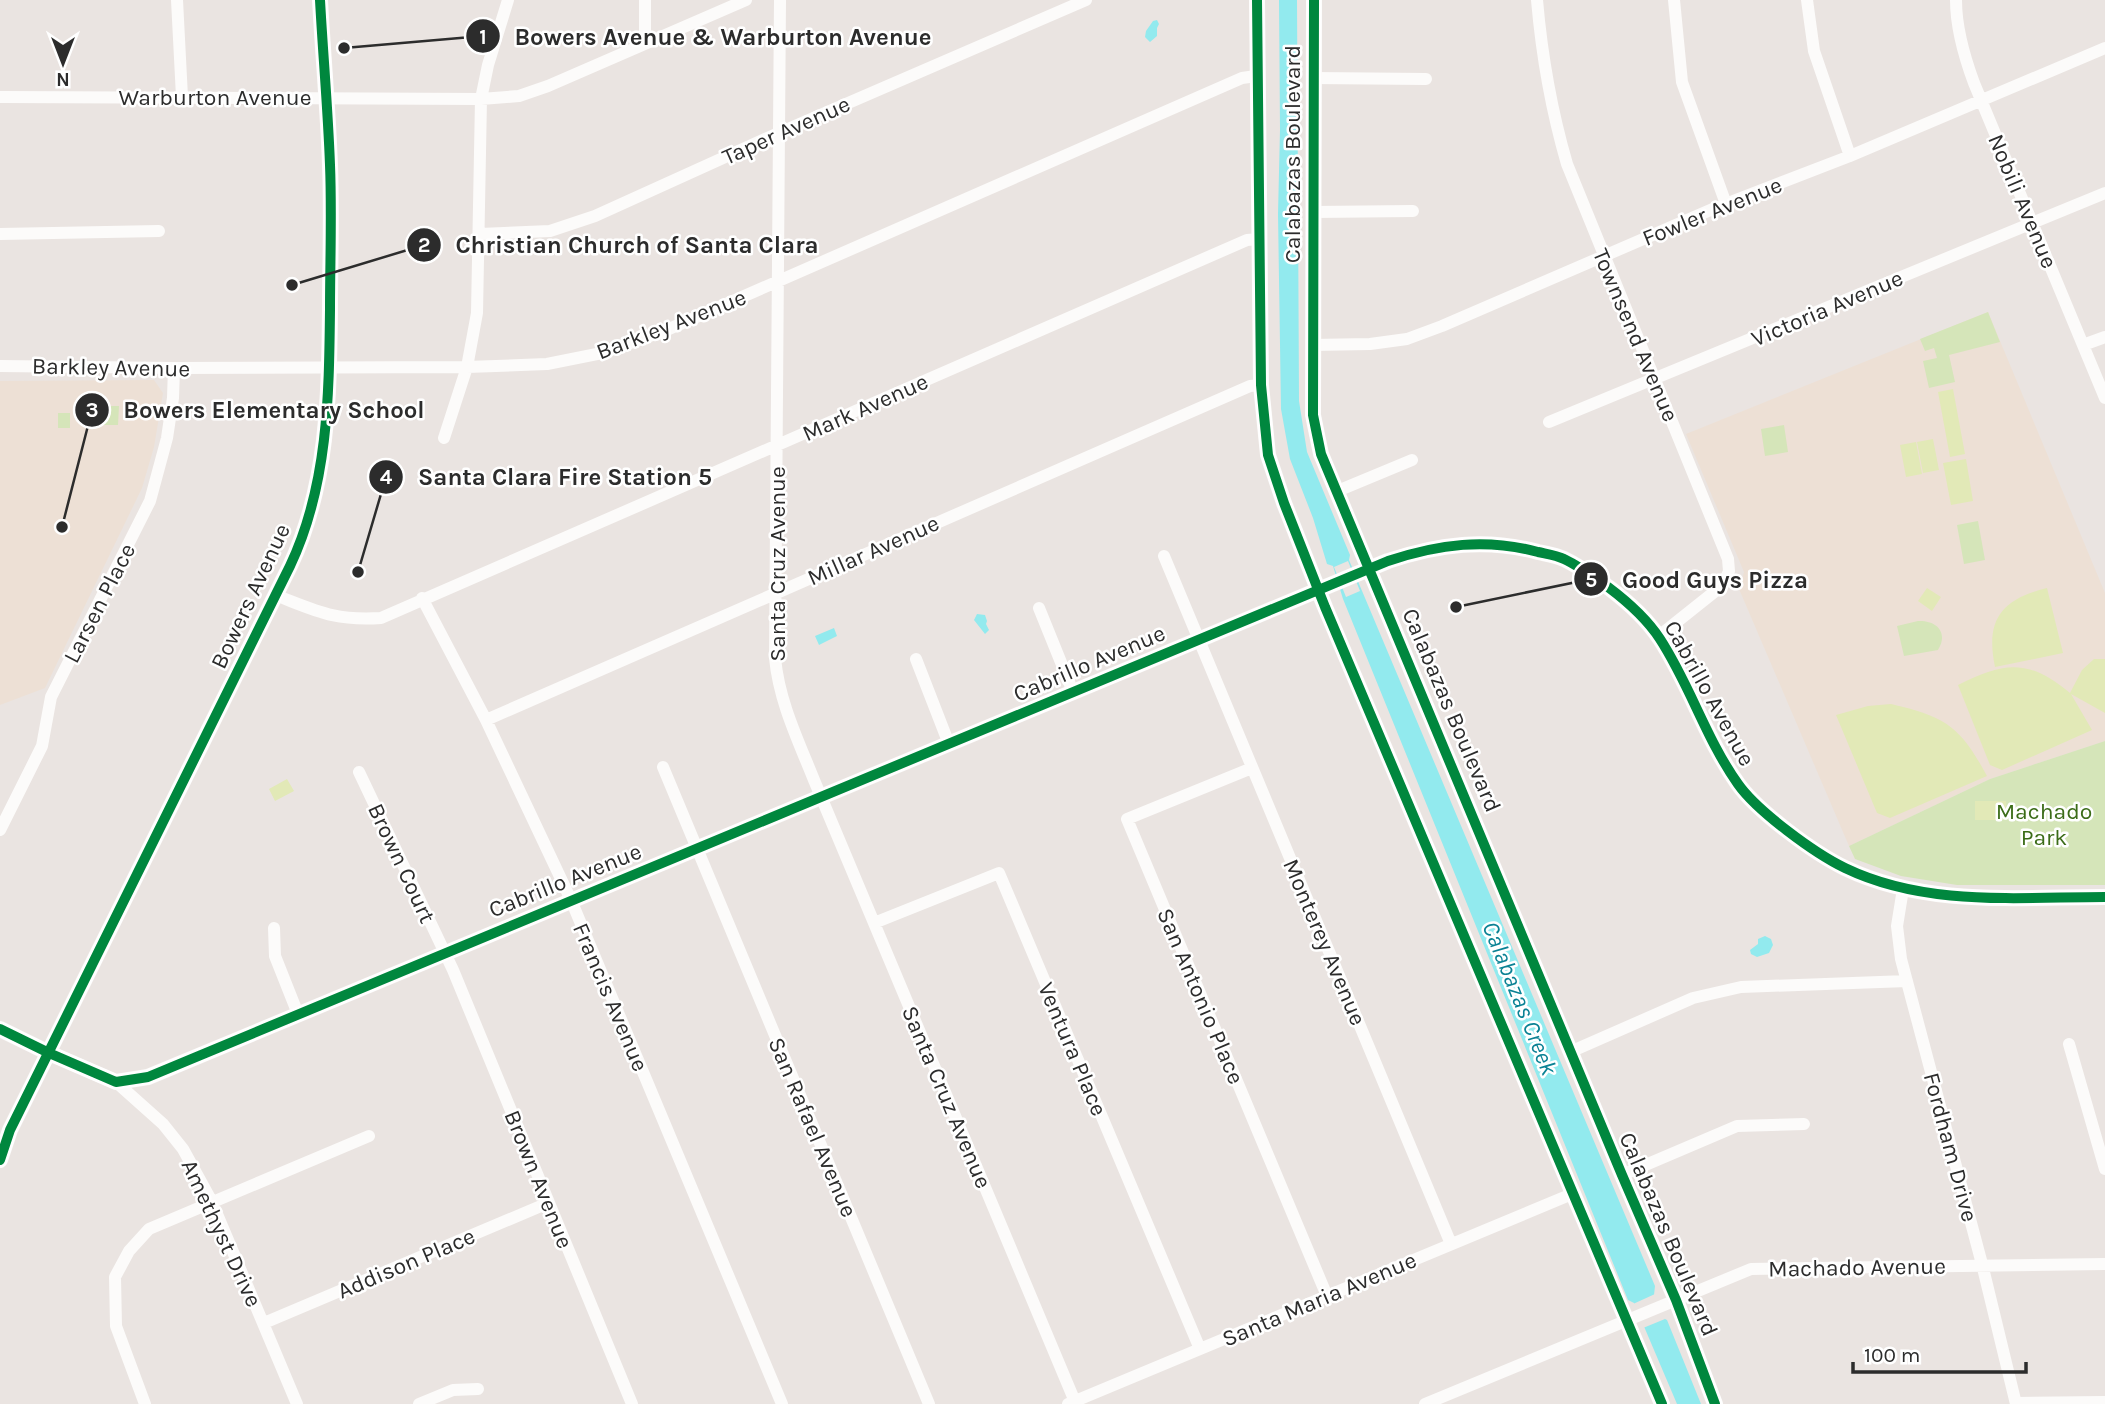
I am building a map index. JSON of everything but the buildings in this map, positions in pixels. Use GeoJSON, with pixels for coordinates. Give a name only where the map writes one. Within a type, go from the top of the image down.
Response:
{"type":"FeatureCollection","features":[{"type":"Feature","properties":{"kind":"street"},"geometry":{"type":"LineString","coordinates":[[177,0],[183,97]]}},
{"type":"Feature","properties":{"kind":"street","name":"Bowers Avenue"},"geometry":{"type":"LineString","coordinates":[[0,1160],[10,1130],[303,538],[313,506],[326,431],[330,366],[330,165],[320,0]]}},
{"type":"Feature","properties":{"kind":"street"},"geometry":{"type":"LineString","coordinates":[[444,438],[467,367],[477,313],[481,99],[488,65],[508,0]]}},
{"type":"Feature","properties":{"kind":"street"},"geometry":{"type":"LineString","coordinates":[[645,0],[645,43]]}},
{"type":"Feature","properties":{"kind":"street","name":"Warburton Avenue"},"geometry":{"type":"LineString","coordinates":[[0,97],[481,99],[519,96],[746,0]]}},
{"type":"Feature","properties":{"kind":"street","name":"Santa Cruz Avenue"},"geometry":{"type":"LineString","coordinates":[[780,0],[777,679],[822,797],[1072,1403]]}},
{"type":"Feature","properties":{"kind":"street","name":"Taper Avenue"},"geometry":{"type":"LineString","coordinates":[[480,234],[550,231],[595,216],[1086,0]]}},
{"type":"Feature","properties":{"kind":"street","name":"Calabazas Boulevard"},"geometry":{"type":"LineString","coordinates":[[1256,0],[1261,385],[1268,455],[1318,590],[1572,1194],[1633,1318],[1662,1404]]}},
{"type":"Feature","properties":{"kind":"street","name":"Calabazas Boulevard"},"geometry":{"type":"LineString","coordinates":[[1314,0],[1313,415],[1321,454],[1335,492],[1354,576],[1570,1052],[1676,1300],[1715,1404]]}},
{"type":"Feature","properties":{"kind":"street","name":"Townsend Avenue"},"geometry":{"type":"LineString","coordinates":[[1537,0],[1551,110],[1567,164],[1729,565],[1727,579],[1723,585],[1659,636]]}},
{"type":"Feature","properties":{"kind":"street"},"geometry":{"type":"LineString","coordinates":[[1674,0],[1682,82],[1726,204]]}},
{"type":"Feature","properties":{"kind":"street"},"geometry":{"type":"LineString","coordinates":[[1807,0],[1814,51],[1850,156]]}},
{"type":"Feature","properties":{"kind":"street","name":"Nobili Avenue"},"geometry":{"type":"LineString","coordinates":[[1956,0],[1963,50],[1981,101],[2105,398]]}},
{"type":"Feature","properties":{"kind":"street","name":"Fowler Avenue"},"geometry":{"type":"LineString","coordinates":[[1312,345],[1370,344],[1407,339],[1442,326],[1726,204],[1850,156],[2105,48]]}},
{"type":"Feature","properties":{"kind":"street","name":"Barkley Avenue"},"geometry":{"type":"LineString","coordinates":[[0,366],[467,367],[547,364],[602,353],[670,328],[1242,79],[1256,76]]}},
{"type":"Feature","properties":{"kind":"street"},"geometry":{"type":"LineString","coordinates":[[1313,78],[1426,79]]}},
{"type":"Feature","properties":{"kind":"street","name":"Victoria Avenue"},"geometry":{"type":"LineString","coordinates":[[1549,422],[2105,193]]}},
{"type":"Feature","properties":{"kind":"street"},"geometry":{"type":"LineString","coordinates":[[1314,212],[1413,211]]}},
{"type":"Feature","properties":{"kind":"street"},"geometry":{"type":"LineString","coordinates":[[0,234],[159,232]]}},
{"type":"Feature","properties":{"kind":"street","name":"Mark Avenue"},"geometry":{"type":"LineString","coordinates":[[275,595],[326,615],[354,620],[380,618],[1247,240],[1259,239]]}},
{"type":"Feature","properties":{"kind":"street"},"geometry":{"type":"LineString","coordinates":[[2083,345],[2105,337]]}},
{"type":"Feature","properties":{"kind":"street","name":"Larsen Place"},"geometry":{"type":"LineString","coordinates":[[0,830],[42,746],[51,697],[150,501],[167,438],[174,368]]}},
{"type":"Feature","properties":{"kind":"street","name":"Millar Avenue"},"geometry":{"type":"LineString","coordinates":[[486,720],[1250,386],[1261,385]]}},
{"type":"Feature","properties":{"kind":"street"},"geometry":{"type":"LineString","coordinates":[[1335,492],[1412,460]]}},
{"type":"Feature","properties":{"kind":"street","name":"Cabrillo Avenue"},"geometry":{"type":"LineString","coordinates":[[116,1082],[148,1077],[1318,590],[1415,552],[1462,543],[1497,544],[1563,558],[1628,602],[1659,636],[1722,760],[1740,787],[1787,831],[1844,868],[1903,889],[1961,897],[2105,897]]}},
{"type":"Feature","properties":{"kind":"street","name":"Monterey Avenue"},"geometry":{"type":"LineString","coordinates":[[1164,556],[1451,1244]]}},
{"type":"Feature","properties":{"kind":"street","name":"Francis Avenue"},"geometry":{"type":"LineString","coordinates":[[422,598],[486,720],[571,900],[782,1404]]}},
{"type":"Feature","properties":{"kind":"street"},"geometry":{"type":"LineString","coordinates":[[1039,608],[1073,692]]}},
{"type":"Feature","properties":{"kind":"street"},"geometry":{"type":"LineString","coordinates":[[916,659],[949,744]]}},
{"type":"Feature","properties":{"kind":"street","name":"San Rafael Avenue"},"geometry":{"type":"LineString","coordinates":[[663,767],[929,1404]]}},
{"type":"Feature","properties":{"kind":"street","name":"San Antonio Place"},"geometry":{"type":"LineString","coordinates":[[1251,768],[1127,819],[1326,1296]]}},
{"type":"Feature","properties":{"kind":"street","name":"Brown Court"},"geometry":{"type":"LineString","coordinates":[[359,772],[444,953]]}},
{"type":"Feature","properties":{"kind":"street","name":"Ventura Place"},"geometry":{"type":"LineString","coordinates":[[874,923],[999,873],[1200,1349]]}},
{"type":"Feature","properties":{"kind":"street","name":"Fordham Drive"},"geometry":{"type":"LineString","coordinates":[[1903,889],[1897,932],[1900,959],[1982,1264],[2016,1404]]}},
{"type":"Feature","properties":{"kind":"street"},"geometry":{"type":"LineString","coordinates":[[274,928],[275,956],[298,1014]]}},
{"type":"Feature","properties":{"kind":"street","name":"Brown Avenue"},"geometry":{"type":"LineString","coordinates":[[444,953],[632,1404]]}},
{"type":"Feature","properties":{"kind":"street"},"geometry":{"type":"LineString","coordinates":[[1570,1052],[1693,998],[1741,987],[1907,981]]}},
{"type":"Feature","properties":{"kind":"street"},"geometry":{"type":"LineString","coordinates":[[0,1029],[49,1054],[116,1082]]}},
{"type":"Feature","properties":{"kind":"street"},"geometry":{"type":"LineString","coordinates":[[2069,1044],[2105,1169]]}},
{"type":"Feature","properties":{"kind":"street","name":"Amethyst Drive"},"geometry":{"type":"LineString","coordinates":[[116,1082],[163,1124],[176,1140],[212,1202],[297,1404]]}},
{"type":"Feature","properties":{"kind":"street"},"geometry":{"type":"LineString","coordinates":[[1622,1175],[1737,1126],[1804,1124]]}},
{"type":"Feature","properties":{"kind":"street"},"geometry":{"type":"LineString","coordinates":[[145,1404],[116,1326],[116,1278],[129,1251],[149,1229],[369,1136]]}},
{"type":"Feature","properties":{"kind":"street","name":"Santa Maria Avenue"},"geometry":{"type":"LineString","coordinates":[[1072,1403],[1572,1194]]}},
{"type":"Feature","properties":{"kind":"street","name":"Addison Place"},"geometry":{"type":"LineString","coordinates":[[264,1323],[548,1203]]}},
{"type":"Feature","properties":{"kind":"street","name":"Machado Avenue"},"geometry":{"type":"LineString","coordinates":[[1425,1404],[1751,1269],[2105,1264]]}},
{"type":"Feature","properties":{"kind":"street"},"geometry":{"type":"LineString","coordinates":[[419,1404],[453,1390],[478,1389]]}},
{"type":"Feature","properties":{"kind":"street"},"geometry":{"type":"LineString","coordinates":[[2016,1404],[2105,1402]]}},
{"type":"Feature","properties":{"kind":"shaded area"},"geometry":{"type":"Polygon","coordinates":[[[1988,312],[2105,593],[2105,741],[1990,779],[1849,846],[1739,589],[1744,572],[1686,434],[1988,312]]]}},
{"type":"Feature","properties":{"kind":"shaded area"},"geometry":{"type":"Polygon","coordinates":[[[154,380],[163,393],[154,447],[142,488],[45,688],[0,705],[0,381],[154,380]]]}},
{"type":"Feature","properties":{"kind":"green space"},"geometry":{"type":"Polygon","coordinates":[[[1988,312],[2000,342],[1949,355],[1955,382],[1929,388],[1923,361],[1937,358],[1934,348],[1925,351],[1920,339],[1988,312]]]}},
{"type":"Feature","properties":{"kind":"green space"},"geometry":{"type":"Polygon","coordinates":[[[1953,389],[1965,454],[1950,457],[1938,392],[1953,389]]]}},
{"type":"Feature","properties":{"kind":"green space"},"geometry":{"type":"Polygon","coordinates":[[[93,406],[119,406],[118,425],[93,425],[93,406]]]}},
{"type":"Feature","properties":{"kind":"green space"},"geometry":{"type":"Polygon","coordinates":[[[58,413],[70,413],[70,428],[58,428],[58,413]]]}},
{"type":"Feature","properties":{"kind":"green space"},"geometry":{"type":"Polygon","coordinates":[[[1784,425],[1788,452],[1765,456],[1761,429],[1784,425]]]}},
{"type":"Feature","properties":{"kind":"green space"},"geometry":{"type":"Polygon","coordinates":[[[1933,439],[1939,470],[1923,473],[1917,442],[1933,439]]]}},
{"type":"Feature","properties":{"kind":"green space"},"geometry":{"type":"Polygon","coordinates":[[[1916,442],[1922,474],[1906,477],[1900,445],[1916,442]]]}},
{"type":"Feature","properties":{"kind":"green space"},"geometry":{"type":"Polygon","coordinates":[[[1966,459],[1973,501],[1951,505],[1943,463],[1966,459]]]}},
{"type":"Feature","properties":{"kind":"green space"},"geometry":{"type":"Polygon","coordinates":[[[1978,521],[1985,560],[1964,564],[1957,525],[1978,521]]]}},
{"type":"Feature","properties":{"kind":"green space"},"geometry":{"type":"Polygon","coordinates":[[[1927,588],[1941,597],[1932,611],[1918,601],[1927,588]]]}},
{"type":"Feature","properties":{"kind":"green space"},"geometry":{"type":"Polygon","coordinates":[[[2047,588],[2063,653],[1995,667],[1993,636],[2000,614],[2018,598],[2047,588]]]}},
{"type":"Feature","properties":{"kind":"green space"},"geometry":{"type":"Polygon","coordinates":[[[1918,621],[1939,628],[1941,644],[1938,650],[1904,656],[1897,626],[1918,621]]]}},
{"type":"Feature","properties":{"kind":"green space"},"geometry":{"type":"Polygon","coordinates":[[[2094,659],[2105,659],[2105,713],[2071,694],[2092,730],[2002,770],[1990,765],[1958,685],[1990,671],[2016,667],[2042,674],[2070,693],[2082,670],[2094,659]]]}},
{"type":"Feature","properties":{"kind":"green space"},"geometry":{"type":"Polygon","coordinates":[[[1891,704],[1925,714],[1950,726],[1968,745],[1987,776],[1890,818],[1877,813],[1836,715],[1868,706],[1891,704]]]}},
{"type":"Feature","properties":{"kind":"green space","name":"Machado Park"},"geometry":{"type":"Polygon","coordinates":[[[2105,741],[2105,885],[1957,885],[1901,876],[1855,859],[1849,846],[1990,779],[2105,741]]]}},
{"type":"Feature","properties":{"kind":"green space"},"geometry":{"type":"Polygon","coordinates":[[[287,779],[294,791],[275,801],[269,789],[287,779]]]}},
{"type":"Feature","properties":{"kind":"green space"},"geometry":{"type":"Polygon","coordinates":[[[1975,801],[2006,801],[2007,820],[1975,820],[1975,801]]]}},
{"type":"Feature","properties":{"kind":"water","name":"Calabazas Creek"},"geometry":{"type":"Polygon","coordinates":[[[1279,0],[1297,0],[1299,401],[1307,452],[1350,555],[1349,560],[1655,1286],[1654,1295],[1701,1404],[1677,1404],[1634,1303],[1628,1300],[1343,599],[1333,566],[1327,564],[1290,459],[1281,409],[1279,0]]]}},
{"type":"Feature","properties":{"kind":"water"},"geometry":{"type":"Polygon","coordinates":[[[1157,20],[1157,36],[1150,42],[1145,37],[1146,31],[1153,21],[1157,20]]]}},
{"type":"Feature","properties":{"kind":"water"},"geometry":{"type":"Polygon","coordinates":[[[977,614],[985,615],[989,630],[985,634],[974,620],[977,614]]]}},
{"type":"Feature","properties":{"kind":"water"},"geometry":{"type":"Polygon","coordinates":[[[834,628],[837,636],[819,645],[815,636],[834,628]]]}},
{"type":"Feature","properties":{"kind":"water"},"geometry":{"type":"Polygon","coordinates":[[[1765,936],[1771,939],[1773,945],[1769,953],[1757,957],[1751,954],[1750,950],[1758,944],[1758,939],[1765,936]]]}},
{"type":"Feature","properties":{"kind":"pier"},"geometry":{"type":"Polygon","coordinates":[[[1348,561],[1360,591],[1346,597],[1334,567],[1348,561]]]}},
{"type":"Feature","properties":{"kind":"pier"},"geometry":{"type":"Polygon","coordinates":[[[1655,1294],[1665,1319],[1643,1328],[1633,1304],[1655,1294]]]}},
{"type":"Feature","properties":{"kind":"cycle path"},"geometry":{"type":"LineString","coordinates":[[0,1160],[10,1130],[290,566],[303,536],[312,504],[324,441],[330,343],[331,183],[320,0]]}},
{"type":"Feature","properties":{"kind":"cycle path"},"geometry":{"type":"LineString","coordinates":[[1257,0],[1261,385],[1268,455],[1325,607],[1662,1404]]}},
{"type":"Feature","properties":{"kind":"cycle path"},"geometry":{"type":"LineString","coordinates":[[1314,0],[1313,415],[1321,454],[1676,1300],[1715,1404]]}},
{"type":"Feature","properties":{"kind":"cycle path"},"geometry":{"type":"LineString","coordinates":[[0,1029],[116,1082],[148,1077],[1388,561],[1426,550],[1463,545],[1500,545],[1558,556],[1586,572],[1623,599],[1660,639],[1738,784],[1772,818],[1832,861],[1876,880],[1940,894],[2006,898],[2105,897]]}},
{"type":"Feature","properties":{"kind":"place","name":"Bowers Avenue & Warburton Avenue"},"geometry":{"type":"Point","coordinates":[344,48]}},
{"type":"Feature","properties":{"kind":"place","name":"Christian Church of Santa Clara"},"geometry":{"type":"Point","coordinates":[292,285]}},
{"type":"Feature","properties":{"kind":"place","name":"Bowers Elementary School"},"geometry":{"type":"Point","coordinates":[62,527]}},
{"type":"Feature","properties":{"kind":"place","name":"Santa Clara Fire Station 5"},"geometry":{"type":"Point","coordinates":[358,572]}},
{"type":"Feature","properties":{"kind":"place","name":"Good Guys Pizza"},"geometry":{"type":"Point","coordinates":[1456,607]}}]}
